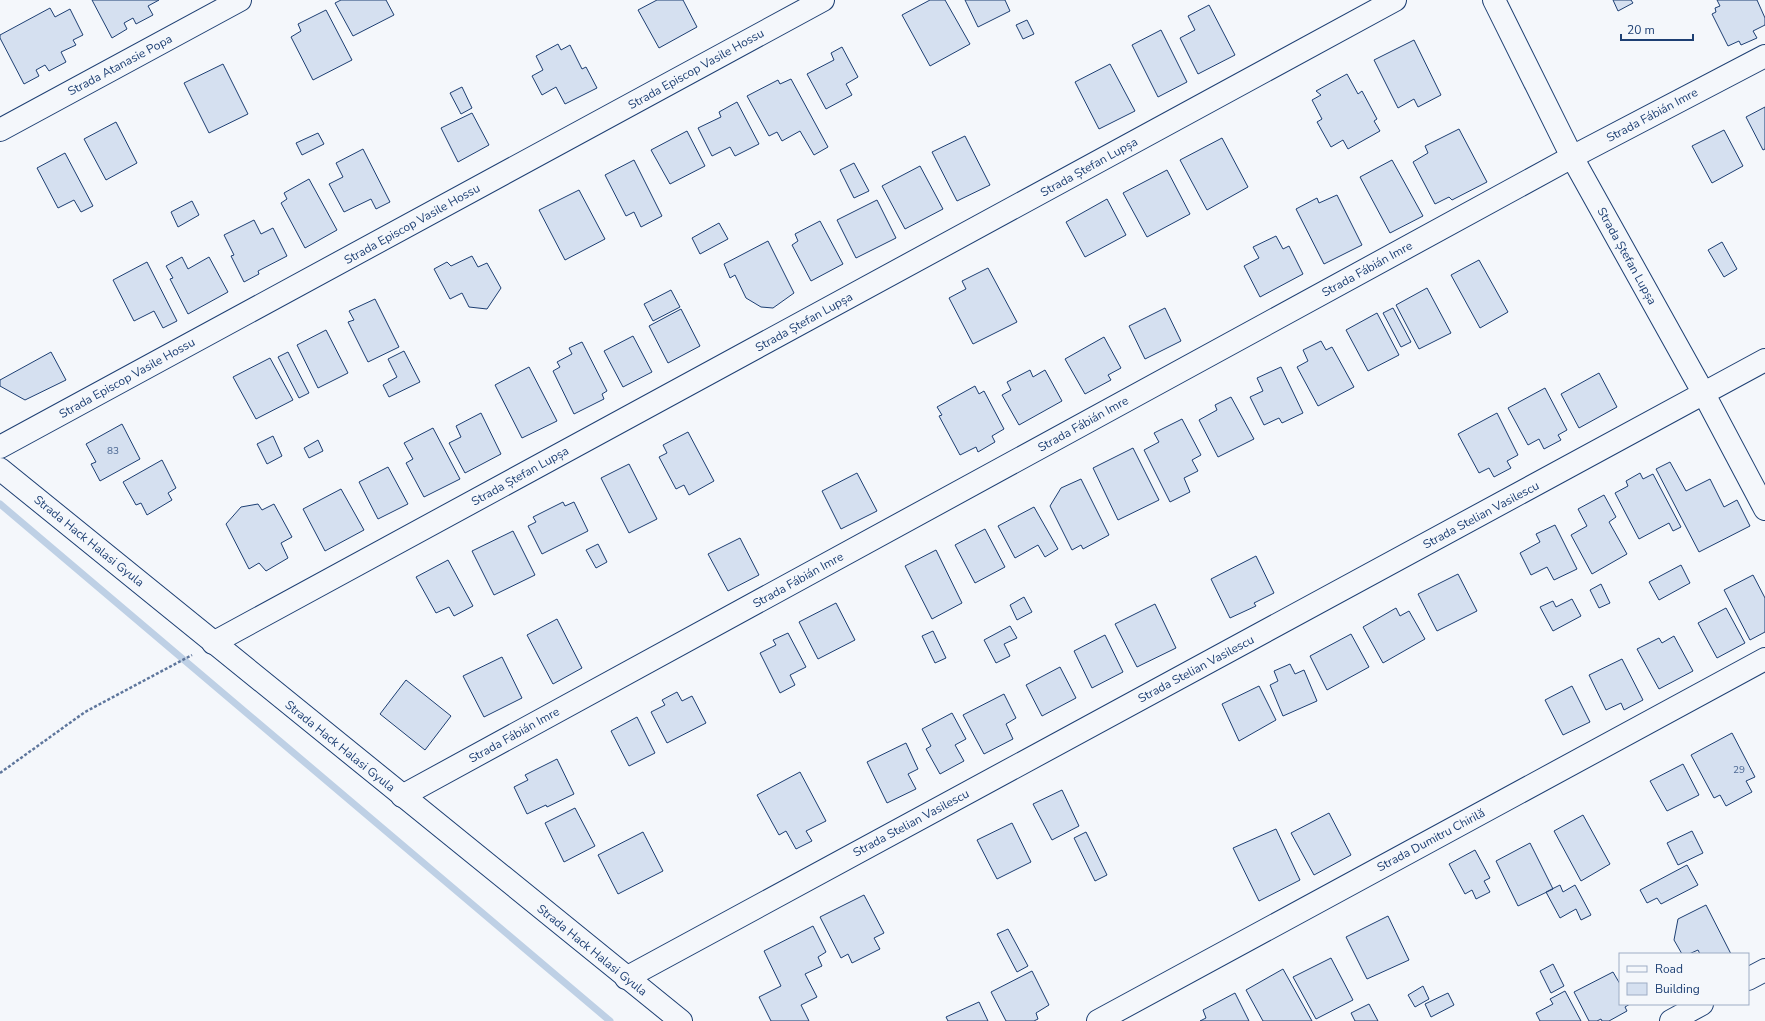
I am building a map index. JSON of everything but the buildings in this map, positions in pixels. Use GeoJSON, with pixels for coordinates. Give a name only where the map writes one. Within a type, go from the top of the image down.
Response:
{"type":"FeatureCollection","features":[{"type":"Feature","properties":{"kind":"street","name":"Strada Atanasie Popa"},"geometry":{"type":"LineString","coordinates":[[0,130],[240,0]]}},
{"type":"Feature","properties":{"kind":"street","name":"Strada Episcop Vasile Hossu"},"geometry":{"type":"LineString","coordinates":[[0,447],[823,0]]}},
{"type":"Feature","properties":{"kind":"street","name":"Strada Ștefan Lupșa"},"geometry":{"type":"LineString","coordinates":[[214,643],[1395,0]]}},
{"type":"Feature","properties":{"kind":"street","name":"Strada Ștefan Lupșa"},"geometry":{"type":"LineString","coordinates":[[1494,0],[1572,157],[1704,394],[1765,509]]}},
{"type":"Feature","properties":{"kind":"street","name":"Strada Fábián Imre"},"geometry":{"type":"LineString","coordinates":[[402,796],[1572,157],[1765,56]]}},
{"type":"Feature","properties":{"kind":"street","name":"Strada Stelian Vasilescu"},"geometry":{"type":"LineString","coordinates":[[626,978],[1765,360]]}},
{"type":"Feature","properties":{"kind":"street","name":"Strada Hack Halasi Gyula"},"geometry":{"type":"LineString","coordinates":[[0,469],[626,978],[681,1021]]}},
{"type":"Feature","properties":{"kind":"street","name":"Strada Dumitru Chirilă"},"geometry":{"type":"LineString","coordinates":[[1098,1021],[1765,659]]}},
{"type":"Feature","properties":{"kind":"street"},"geometry":{"type":"LineString","coordinates":[[1749,978],[1765,970]]}},
{"type":"Feature","properties":{"kind":"street"},"geometry":{"type":"LineString","coordinates":[[1671,1021],[1700,1005]]}},
{"type":"Feature","properties":{"kind":"path"},"geometry":{"type":"LineString","coordinates":[[0,773],[85,712],[194,654]]}},
{"type":"Feature","properties":{"kind":"waterway"},"geometry":{"type":"LineString","coordinates":[[0,504],[610,1021]]}}]}
